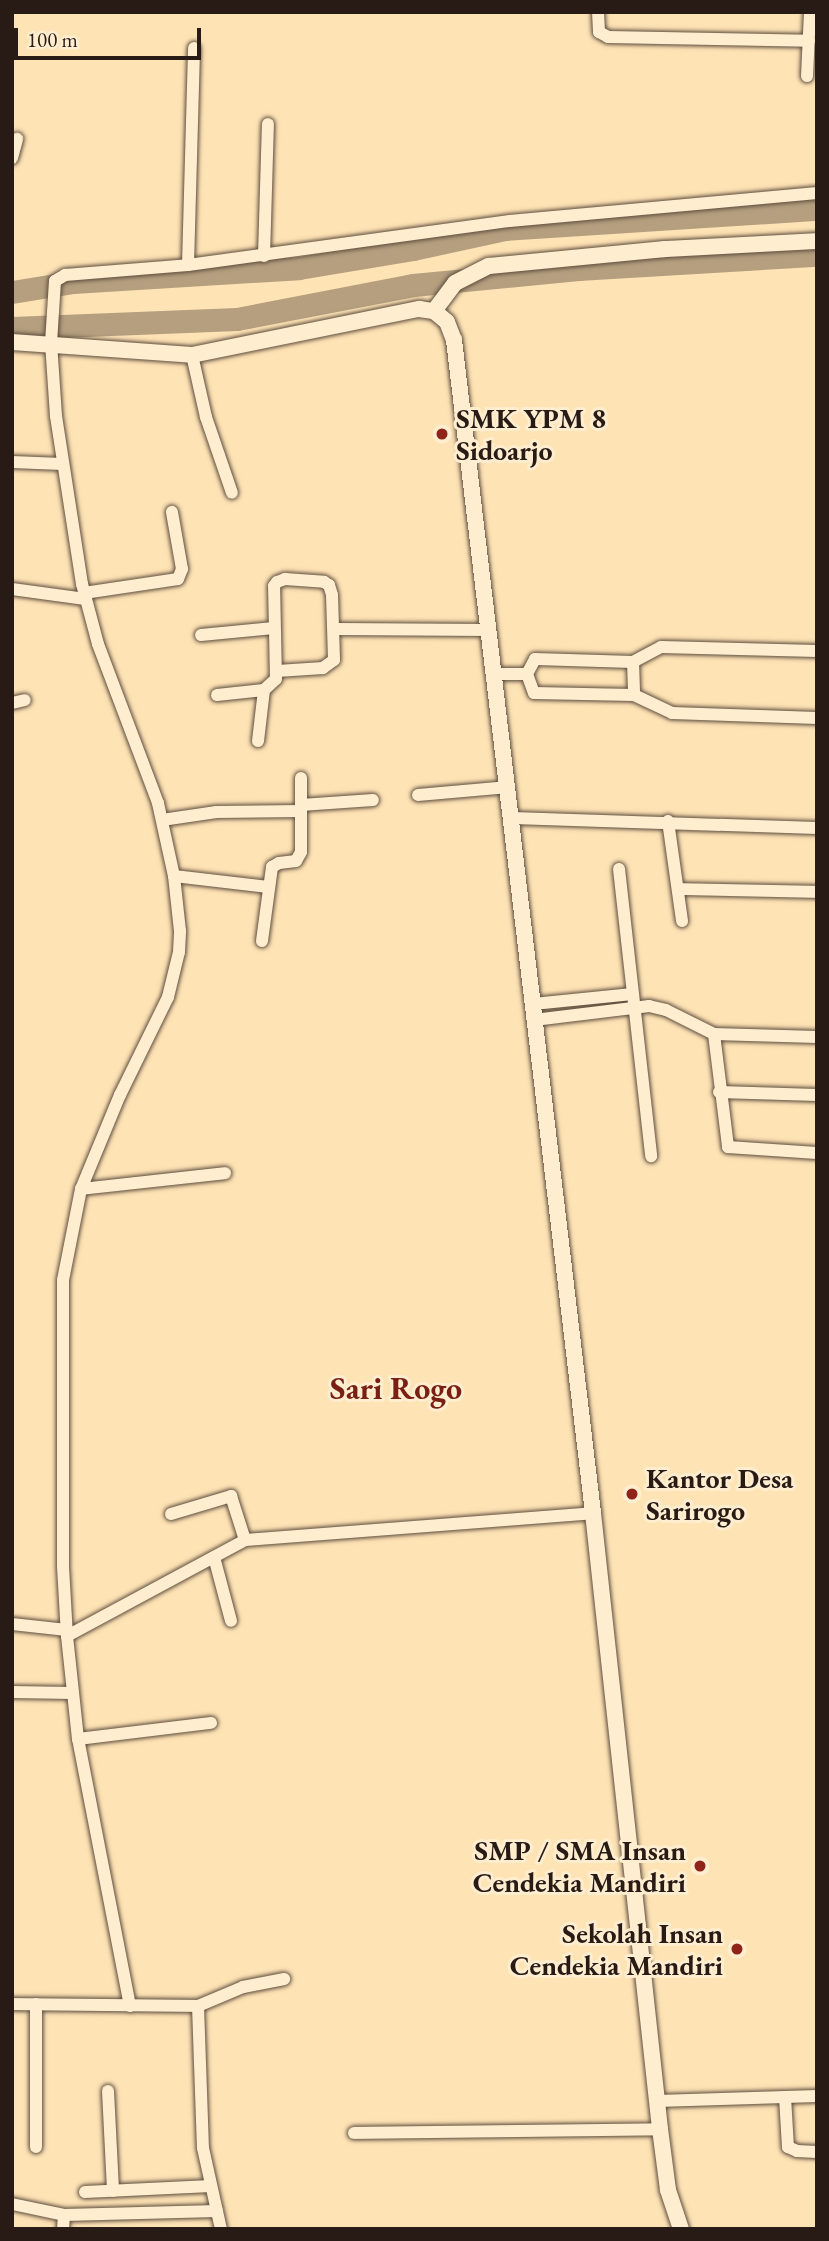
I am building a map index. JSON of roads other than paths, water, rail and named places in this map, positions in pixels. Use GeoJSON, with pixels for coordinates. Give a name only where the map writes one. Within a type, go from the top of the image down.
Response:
{"type":"FeatureCollection","features":[{"type":"Feature","properties":{"kind":"main road"},"geometry":{"type":"LineString","coordinates":[[434,311],[447,290],[482,268],[665,249],[817,241]]}},
{"type":"Feature","properties":{"kind":"main road"},"geometry":{"type":"LineString","coordinates":[[12,342],[52,337],[192,355],[395,312],[434,311],[447,322],[454,340],[513,818],[660,2129],[668,2190],[681,2229]]}},
{"type":"Feature","properties":{"kind":"street"},"geometry":{"type":"LineString","coordinates":[[598,12],[600,32],[608,37],[809,41]]}},
{"type":"Feature","properties":{"kind":"street"},"geometry":{"type":"LineString","coordinates":[[807,76],[810,12]]}},
{"type":"Feature","properties":{"kind":"street"},"geometry":{"type":"LineString","coordinates":[[188,265],[194,48]]}},
{"type":"Feature","properties":{"kind":"street"},"geometry":{"type":"LineString","coordinates":[[264,256],[268,124]]}},
{"type":"Feature","properties":{"kind":"street"},"geometry":{"type":"LineString","coordinates":[[12,158],[17,139]]}},
{"type":"Feature","properties":{"kind":"street"},"geometry":{"type":"LineString","coordinates":[[130,2006],[78,1739],[72,1693],[63,1566],[63,1280],[81,1189],[174,980],[180,932],[174,876],[162,820],[149,776],[97,644],[85,596],[62,464],[52,337],[55,283],[65,275],[264,256],[510,222],[817,193]]}},
{"type":"Feature","properties":{"kind":"street"},"geometry":{"type":"LineString","coordinates":[[192,355],[206,417],[232,493]]}},
{"type":"Feature","properties":{"kind":"street"},"geometry":{"type":"LineString","coordinates":[[12,462],[62,464]]}},
{"type":"Feature","properties":{"kind":"street"},"geometry":{"type":"LineString","coordinates":[[12,589],[85,596],[178,579],[183,569],[172,512]]}},
{"type":"Feature","properties":{"kind":"street"},"geometry":{"type":"LineString","coordinates":[[218,695],[264,690],[273,685],[277,671],[274,586],[285,579],[329,585],[335,629],[335,654],[330,664],[277,671]]}},
{"type":"Feature","properties":{"kind":"street"},"geometry":{"type":"LineString","coordinates":[[201,635],[274,628]]}},
{"type":"Feature","properties":{"kind":"street"},"geometry":{"type":"LineString","coordinates":[[335,629],[489,629]]}},
{"type":"Feature","properties":{"kind":"street"},"geometry":{"type":"LineString","coordinates":[[817,651],[661,647],[633,663],[535,659],[527,674],[534,692],[634,695],[672,713],[817,718]]}},
{"type":"Feature","properties":{"kind":"street"},"geometry":{"type":"LineString","coordinates":[[633,663],[634,695]]}},
{"type":"Feature","properties":{"kind":"street"},"geometry":{"type":"LineString","coordinates":[[495,674],[527,674]]}},
{"type":"Feature","properties":{"kind":"street"},"geometry":{"type":"LineString","coordinates":[[258,741],[264,690]]}},
{"type":"Feature","properties":{"kind":"street"},"geometry":{"type":"LineString","coordinates":[[262,941],[268,887],[274,864],[300,858],[301,778]]}},
{"type":"Feature","properties":{"kind":"street"},"geometry":{"type":"LineString","coordinates":[[418,795],[509,787]]}},
{"type":"Feature","properties":{"kind":"street"},"geometry":{"type":"LineString","coordinates":[[162,820],[216,812],[301,808],[373,800]]}},
{"type":"Feature","properties":{"kind":"street"},"geometry":{"type":"LineString","coordinates":[[513,818],[817,828]]}},
{"type":"Feature","properties":{"kind":"street"},"geometry":{"type":"LineString","coordinates":[[668,821],[682,921]]}},
{"type":"Feature","properties":{"kind":"street"},"geometry":{"type":"LineString","coordinates":[[619,869],[651,1156]]}},
{"type":"Feature","properties":{"kind":"street"},"geometry":{"type":"LineString","coordinates":[[174,876],[268,887]]}},
{"type":"Feature","properties":{"kind":"street"},"geometry":{"type":"LineString","coordinates":[[678,889],[817,892]]}},
{"type":"Feature","properties":{"kind":"street"},"geometry":{"type":"LineString","coordinates":[[533,1012],[634,1001],[657,1006],[714,1034],[817,1037]]}},
{"type":"Feature","properties":{"kind":"street"},"geometry":{"type":"LineString","coordinates":[[714,1034],[719,1093],[728,1147],[817,1153]]}},
{"type":"Feature","properties":{"kind":"street"},"geometry":{"type":"LineString","coordinates":[[719,1093],[817,1095]]}},
{"type":"Feature","properties":{"kind":"street"},"geometry":{"type":"LineString","coordinates":[[81,1189],[225,1173]]}},
{"type":"Feature","properties":{"kind":"street"},"geometry":{"type":"LineString","coordinates":[[171,1514],[231,1496],[245,1541]]}},
{"type":"Feature","properties":{"kind":"street"},"geometry":{"type":"LineString","coordinates":[[12,1625],[67,1633],[245,1541],[593,1513]]}},
{"type":"Feature","properties":{"kind":"street"},"geometry":{"type":"LineString","coordinates":[[214,1557],[231,1621]]}},
{"type":"Feature","properties":{"kind":"street"},"geometry":{"type":"LineString","coordinates":[[12,1692],[72,1693]]}},
{"type":"Feature","properties":{"kind":"street"},"geometry":{"type":"LineString","coordinates":[[78,1739],[212,1723]]}},
{"type":"Feature","properties":{"kind":"street"},"geometry":{"type":"LineString","coordinates":[[12,2004],[198,2006],[243,1987],[284,1979]]}},
{"type":"Feature","properties":{"kind":"street"},"geometry":{"type":"LineString","coordinates":[[36,2004],[36,2147]]}},
{"type":"Feature","properties":{"kind":"street"},"geometry":{"type":"LineString","coordinates":[[198,2006],[204,2148],[221,2229]]}},
{"type":"Feature","properties":{"kind":"street"},"geometry":{"type":"LineString","coordinates":[[108,2091],[113,2191]]}},
{"type":"Feature","properties":{"kind":"street"},"geometry":{"type":"LineString","coordinates":[[657,2101],[817,2096]]}},
{"type":"Feature","properties":{"kind":"street"},"geometry":{"type":"LineString","coordinates":[[785,2097],[788,2147],[797,2151],[817,2152]]}},
{"type":"Feature","properties":{"kind":"street"},"geometry":{"type":"LineString","coordinates":[[354,2133],[660,2129]]}},
{"type":"Feature","properties":{"kind":"street"},"geometry":{"type":"LineString","coordinates":[[85,2192],[211,2186]]}},
{"type":"Feature","properties":{"kind":"street"},"geometry":{"type":"LineString","coordinates":[[12,2204],[64,2215],[217,2211]]}},
{"type":"Feature","properties":{"kind":"street"},"geometry":{"type":"LineString","coordinates":[[63,2229],[64,2215]]}},
{"type":"Feature","properties":{"kind":"waterway"},"geometry":{"type":"LineString","coordinates":[[12,292],[73,282],[299,268],[413,249],[505,229],[817,209]]}},
{"type":"Feature","properties":{"kind":"waterway"},"geometry":{"type":"LineString","coordinates":[[12,328],[237,319],[413,285],[578,269],[817,255]]}},
{"type":"Feature","properties":{"kind":"place","name":"SMK YPM 8 Sidoarjo"},"geometry":{"type":"Point","coordinates":[442,434]}},
{"type":"Feature","properties":{"kind":"place","name":"Kantor Desa Sarirogo"},"geometry":{"type":"Point","coordinates":[632,1494]}},
{"type":"Feature","properties":{"kind":"place","name":"SMP / SMA Insan Cendekia Mandiri"},"geometry":{"type":"Point","coordinates":[700,1866]}},
{"type":"Feature","properties":{"kind":"place","name":"Sekolah Insan Cendekia Mandiri"},"geometry":{"type":"Point","coordinates":[737,1949]}},
{"type":"Feature","properties":{"kind":"district","name":"Sari Rogo"},"geometry":{"type":"Point","coordinates":[396,1388]}}]}
